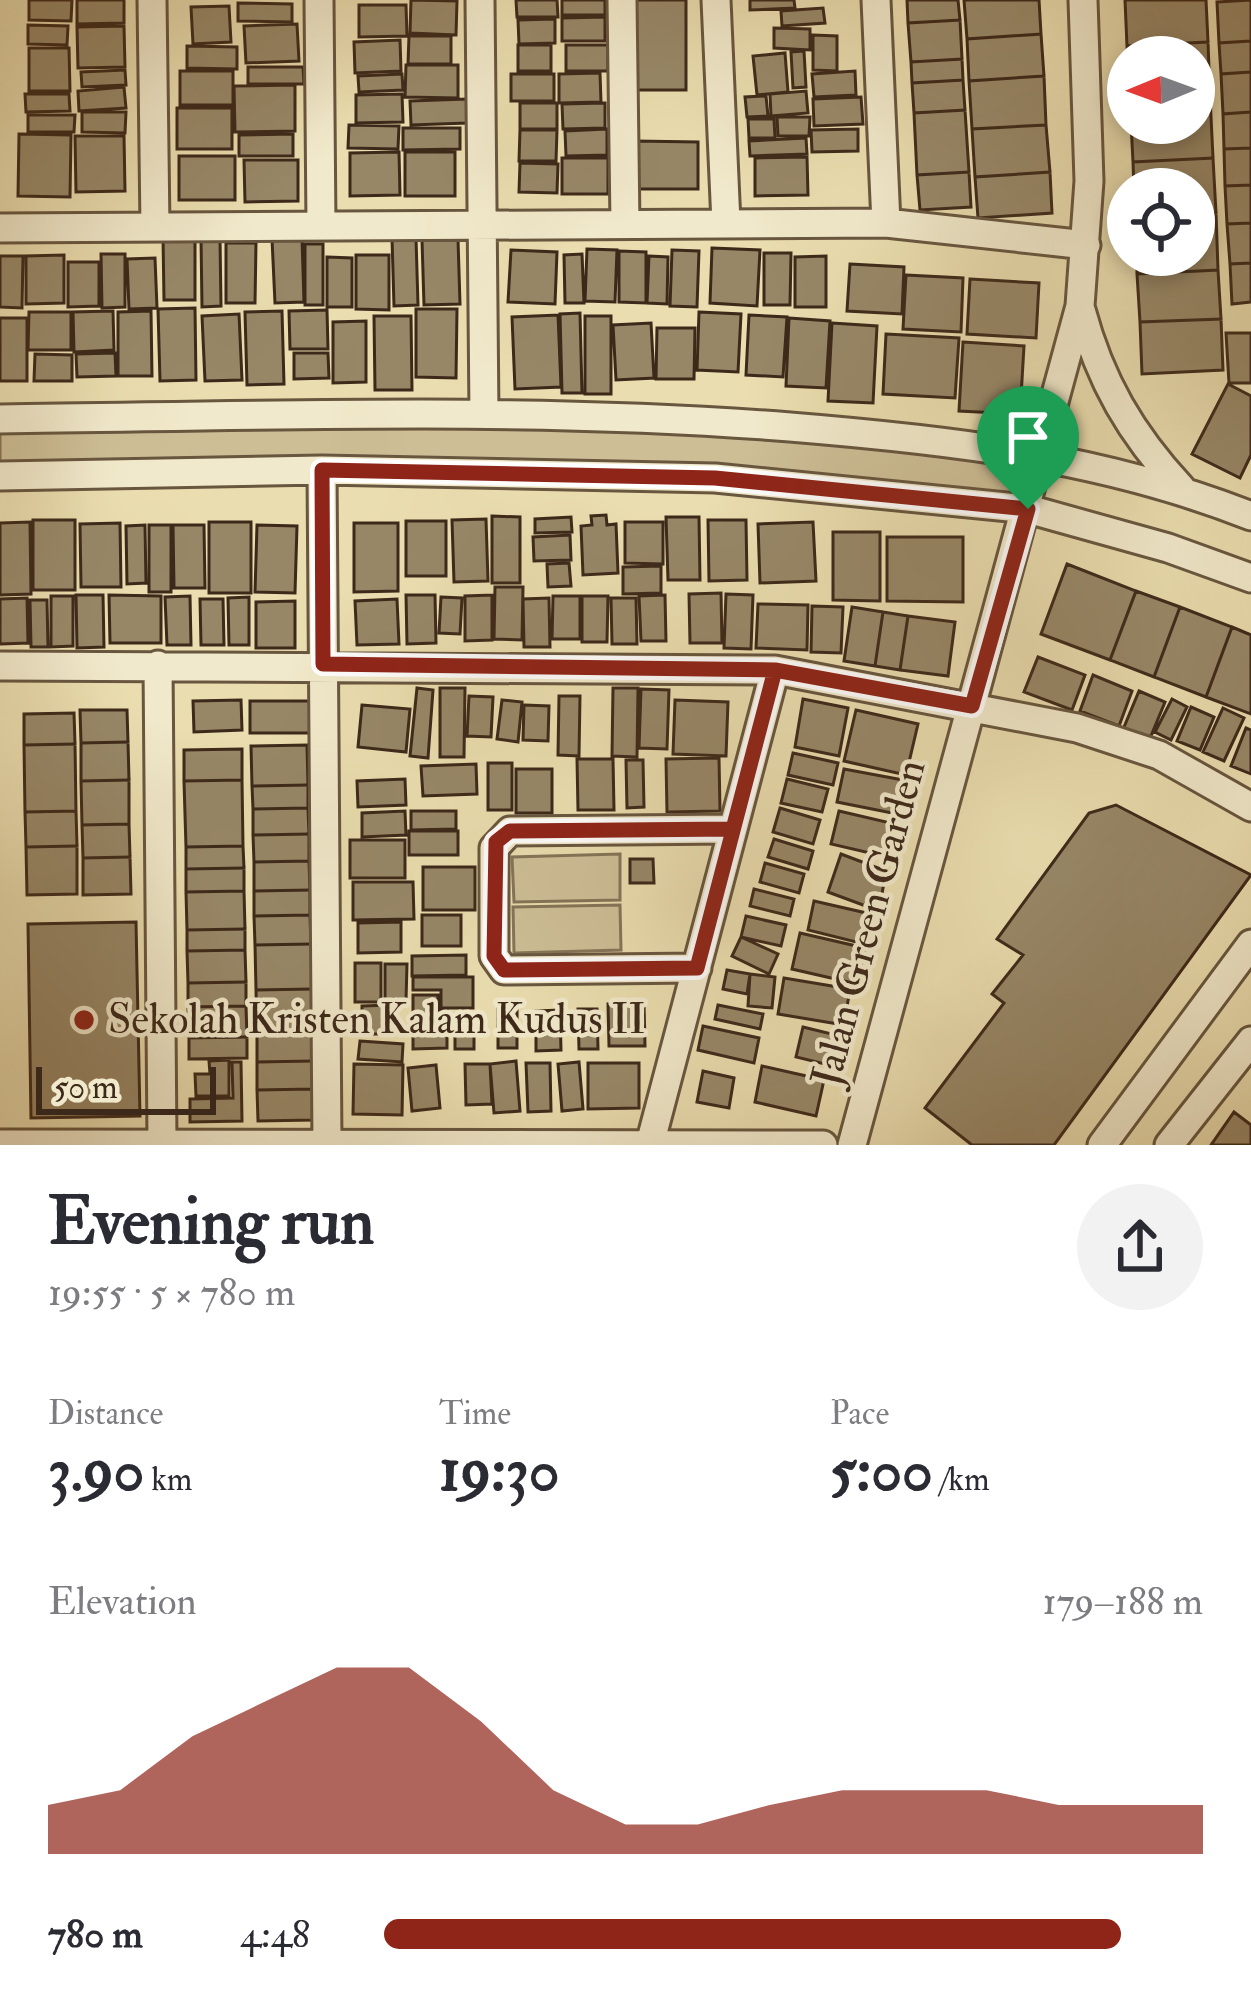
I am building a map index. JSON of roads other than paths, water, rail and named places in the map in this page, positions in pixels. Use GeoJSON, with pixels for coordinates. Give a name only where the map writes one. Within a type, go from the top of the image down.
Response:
{"type":"FeatureCollection","features":[{"type":"Feature","properties":{"kind":"street"},"geometry":{"type":"LineString","coordinates":[[152,0],[154,226]]}},
{"type":"Feature","properties":{"kind":"street"},"geometry":{"type":"LineString","coordinates":[[319,0],[321,225]]}},
{"type":"Feature","properties":{"kind":"street"},"geometry":{"type":"LineString","coordinates":[[481,0],[484,414]]}},
{"type":"Feature","properties":{"kind":"street"},"geometry":{"type":"LineString","coordinates":[[622,0],[625,224]]}},
{"type":"Feature","properties":{"kind":"street"},"geometry":{"type":"LineString","coordinates":[[716,0],[726,223]]}},
{"type":"Feature","properties":{"kind":"street"},"geometry":{"type":"LineString","coordinates":[[876,0],[886,223]]}},
{"type":"Feature","properties":{"kind":"street","name":"Jalan Green Garden"},"geometry":{"type":"LineString","coordinates":[[852,1145],[1080,306],[1089,158],[1083,0]]}},
{"type":"Feature","properties":{"kind":"street"},"geometry":{"type":"LineString","coordinates":[[0,228],[886,223],[1086,245]]}},
{"type":"Feature","properties":{"kind":"street","name":"Jalan Green Garden"},"geometry":{"type":"LineString","coordinates":[[1080,306],[1115,405],[1181,489]]}},
{"type":"Feature","properties":{"kind":"street"},"geometry":{"type":"LineString","coordinates":[[0,419],[484,414],[685,418],[1043,454],[1181,489],[1251,516]]}},
{"type":"Feature","properties":{"kind":"street"},"geometry":{"type":"LineString","coordinates":[[322,470],[327,1143]]}},
{"type":"Feature","properties":{"kind":"street"},"geometry":{"type":"LineString","coordinates":[[0,476],[322,470],[715,478],[1028,509],[1168,548],[1251,578]]}},
{"type":"Feature","properties":{"kind":"street"},"geometry":{"type":"LineString","coordinates":[[0,666],[323,664],[775,670],[1077,728],[1159,755],[1251,807]]}},
{"type":"Feature","properties":{"kind":"street"},"geometry":{"type":"LineString","coordinates":[[158,665],[162,1142]]}},
{"type":"Feature","properties":{"kind":"street"},"geometry":{"type":"LineString","coordinates":[[650,1144],[775,670]]}},
{"type":"Feature","properties":{"kind":"street"},"geometry":{"type":"LineString","coordinates":[[697,968],[504,970],[494,956],[494,848],[510,831],[733,829]]}},
{"type":"Feature","properties":{"kind":"street"},"geometry":{"type":"LineString","coordinates":[[1102,1145],[1251,944]]}},
{"type":"Feature","properties":{"kind":"street"},"geometry":{"type":"LineString","coordinates":[[1119,1145],[1251,974]]}},
{"type":"Feature","properties":{"kind":"street"},"geometry":{"type":"LineString","coordinates":[[1169,1145],[1251,1041]]}},
{"type":"Feature","properties":{"kind":"street"},"geometry":{"type":"LineString","coordinates":[[0,1144],[823,1145]]}},
{"type":"Feature","properties":{"kind":"place","name":"Sekolah Kristen Kalam Kudus II"},"geometry":{"type":"Point","coordinates":[84,1020]}}]}
